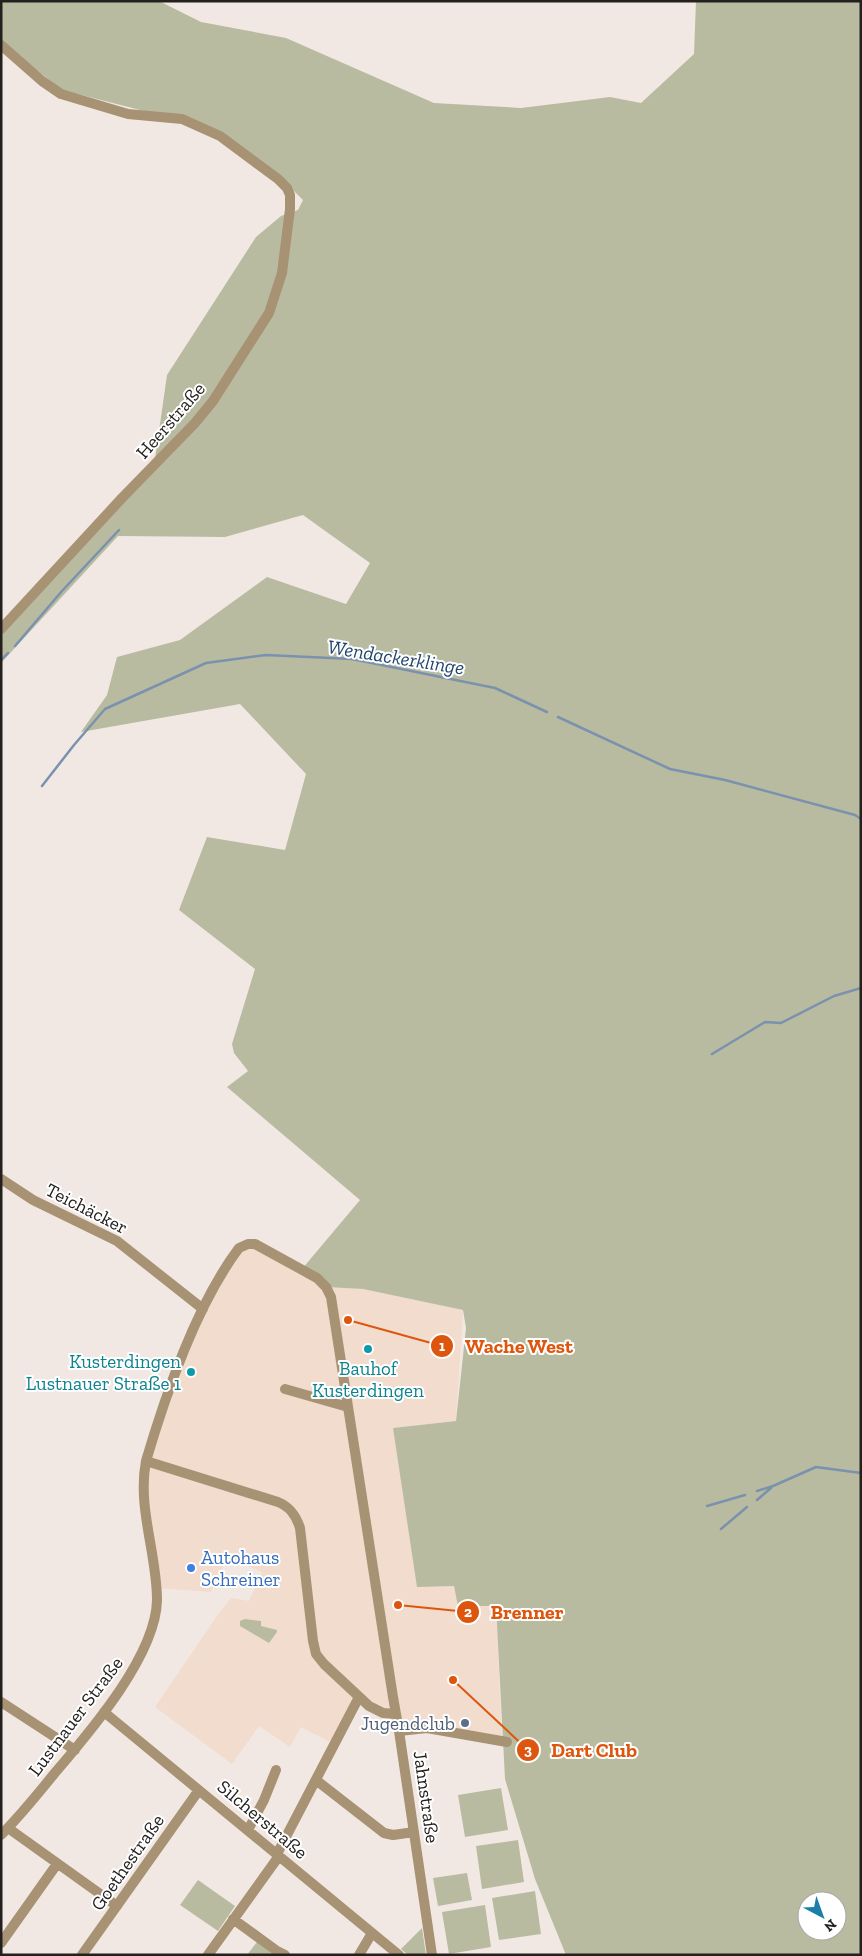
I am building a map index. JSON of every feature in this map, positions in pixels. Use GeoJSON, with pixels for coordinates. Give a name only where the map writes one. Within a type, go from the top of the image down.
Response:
{"type":"FeatureCollection","features":[{"type":"Feature","properties":{"kind":"street","name":"Heerstraße"},"geometry":{"type":"LineString","coordinates":[[1,46],[42,81],[62,94],[128,114],[182,119],[220,136],[278,179],[287,188],[290,195],[282,273],[269,313],[213,401],[195,423],[122,498],[1,629]]}},
{"type":"Feature","properties":{"kind":"street","name":"Teichäcker"},"geometry":{"type":"LineString","coordinates":[[1,1179],[38,1203],[117,1241],[203,1308]]}},
{"type":"Feature","properties":{"kind":"street","name":"Lustnauer Straße"},"geometry":{"type":"LineString","coordinates":[[5,1831],[75,1750],[104,1712],[144,1650],[153,1627],[156,1610],[155,1579],[143,1496],[143,1474],[146,1461],[182,1358],[203,1308],[239,1248],[248,1244]]}},
{"type":"Feature","properties":{"kind":"street","name":"Jahnstraße"},"geometry":{"type":"LineString","coordinates":[[248,1244],[255,1244],[317,1278],[326,1287],[331,1297],[432,1955]]}},
{"type":"Feature","properties":{"kind":"street"},"geometry":{"type":"LineString","coordinates":[[285,1389],[348,1407]]}},
{"type":"Feature","properties":{"kind":"street"},"geometry":{"type":"LineString","coordinates":[[146,1461],[278,1502],[294,1514],[300,1528],[314,1648],[324,1664],[359,1697],[378,1712],[395,1714]]}},
{"type":"Feature","properties":{"kind":"street"},"geometry":{"type":"LineString","coordinates":[[208,1955],[278,1855],[359,1697]]}},
{"type":"Feature","properties":{"kind":"street"},"geometry":{"type":"LineString","coordinates":[[1,1702],[75,1750]]}},
{"type":"Feature","properties":{"kind":"street","name":"Silcherstraße"},"geometry":{"type":"LineString","coordinates":[[104,1712],[399,1955]]}},
{"type":"Feature","properties":{"kind":"street"},"geometry":{"type":"LineString","coordinates":[[399,1731],[427,1728],[507,1742]]}},
{"type":"Feature","properties":{"kind":"street"},"geometry":{"type":"LineString","coordinates":[[248,1830],[264,1800],[276,1770]]}},
{"type":"Feature","properties":{"kind":"street"},"geometry":{"type":"LineString","coordinates":[[316,1780],[384,1834],[393,1835],[414,1832]]}},
{"type":"Feature","properties":{"kind":"street","name":"Goethestraße"},"geometry":{"type":"LineString","coordinates":[[82,1955],[200,1790]]}},
{"type":"Feature","properties":{"kind":"street"},"geometry":{"type":"LineString","coordinates":[[5,1831],[57,1864],[117,1906]]}},
{"type":"Feature","properties":{"kind":"street"},"geometry":{"type":"LineString","coordinates":[[1,1943],[57,1864]]}},
{"type":"Feature","properties":{"kind":"street"},"geometry":{"type":"LineString","coordinates":[[233,1919],[285,1955]]}},
{"type":"Feature","properties":{"kind":"street"},"geometry":{"type":"LineString","coordinates":[[359,1955],[372,1933]]}},
{"type":"Feature","properties":{"kind":"shaded area"},"geometry":{"type":"Polygon","coordinates":[[[248,1244],[326,1287],[363,1289],[463,1310],[456,1421],[393,1428],[454,1586],[496,1606],[502,1742],[455,1733],[399,1731],[395,1714],[360,1698],[334,1744],[301,1727],[290,1747],[259,1726],[232,1764],[155,1707],[219,1613],[231,1598],[249,1601],[262,1572],[227,1557],[211,1592],[156,1588],[143,1474],[203,1309],[248,1244]]]}},
{"type":"Feature","properties":{"kind":"green space"},"geometry":{"type":"Polygon","coordinates":[[[1,1],[159,1],[201,22],[286,38],[434,103],[521,108],[610,97],[641,103],[694,54],[696,1],[861,1],[861,1955],[566,1955],[535,1879],[505,1779],[496,1606],[458,1606],[454,1586],[417,1587],[393,1428],[456,1421],[466,1328],[463,1310],[363,1289],[326,1287],[302,1269],[360,1200],[227,1087],[248,1071],[234,1053],[232,1044],[255,969],[179,910],[207,837],[285,850],[306,774],[240,704],[81,732],[107,695],[117,657],[180,640],[267,577],[346,604],[370,563],[303,515],[225,537],[118,536],[1,663],[1,629],[154,466],[167,375],[256,237],[281,216],[298,210],[303,200],[294,191],[219,137],[179,120],[62,90],[1,42],[1,1]]]}},
{"type":"Feature","properties":{"kind":"green space"},"geometry":{"type":"Polygon","coordinates":[[[245,1619],[261,1621],[261,1626],[277,1630],[277,1632],[269,1643],[240,1626],[240,1621],[245,1619]]]}},
{"type":"Feature","properties":{"kind":"green space"},"geometry":{"type":"Polygon","coordinates":[[[501,1788],[508,1830],[465,1837],[458,1795],[501,1788]]]}},
{"type":"Feature","properties":{"kind":"green space"},"geometry":{"type":"Polygon","coordinates":[[[518,1840],[524,1882],[482,1889],[476,1846],[518,1840]]]}},
{"type":"Feature","properties":{"kind":"green space"},"geometry":{"type":"Polygon","coordinates":[[[467,1873],[472,1900],[438,1906],[433,1878],[467,1873]]]}},
{"type":"Feature","properties":{"kind":"green space"},"geometry":{"type":"Polygon","coordinates":[[[198,1880],[235,1906],[218,1931],[180,1905],[198,1880]]]}},
{"type":"Feature","properties":{"kind":"green space"},"geometry":{"type":"Polygon","coordinates":[[[535,1891],[541,1934],[499,1940],[492,1898],[535,1891]]]}},
{"type":"Feature","properties":{"kind":"green space"},"geometry":{"type":"Polygon","coordinates":[[[485,1905],[491,1947],[449,1954],[442,1912],[485,1905]]]}},
{"type":"Feature","properties":{"kind":"green space"},"geometry":{"type":"Polygon","coordinates":[[[422,1928],[426,1955],[408,1955],[401,1949],[422,1928]]]}},
{"type":"Feature","properties":{"kind":"green space"},"geometry":{"type":"Polygon","coordinates":[[[257,1942],[274,1955],[247,1955],[257,1942]]]}},
{"type":"Feature","properties":{"kind":"waterway"},"geometry":{"type":"LineString","coordinates":[[15,646],[62,591],[119,530]]}},
{"type":"Feature","properties":{"kind":"waterway"},"geometry":{"type":"LineString","coordinates":[[1,660],[8,653]]}},
{"type":"Feature","properties":{"kind":"waterway","name":"Wendackerklinge"},"geometry":{"type":"LineString","coordinates":[[42,786],[105,709],[206,663],[266,655],[352,659],[495,688],[547,712]]}},
{"type":"Feature","properties":{"kind":"waterway","name":"Wendackerklinge"},"geometry":{"type":"LineString","coordinates":[[558,717],[670,769],[725,780],[855,815],[861,819]]}},
{"type":"Feature","properties":{"kind":"waterway"},"geometry":{"type":"LineString","coordinates":[[712,1054],[765,1022],[781,1023],[834,996],[861,988]]}},
{"type":"Feature","properties":{"kind":"waterway"},"geometry":{"type":"LineString","coordinates":[[757,1491],[816,1467],[861,1473]]}},
{"type":"Feature","properties":{"kind":"waterway"},"geometry":{"type":"LineString","coordinates":[[757,1500],[771,1488]]}},
{"type":"Feature","properties":{"kind":"waterway"},"geometry":{"type":"LineString","coordinates":[[707,1506],[745,1495]]}},
{"type":"Feature","properties":{"kind":"waterway"},"geometry":{"type":"LineString","coordinates":[[721,1529],[747,1507]]}},
{"type":"Feature","properties":{"kind":"place","name":"Wache West"},"geometry":{"type":"Point","coordinates":[348,1320]}},
{"type":"Feature","properties":{"kind":"place","name":"Bauhof Kusterdingen"},"geometry":{"type":"Point","coordinates":[368,1349]}},
{"type":"Feature","properties":{"kind":"place","name":"Kusterdingen Lustnauer Straße 1"},"geometry":{"type":"Point","coordinates":[191,1372]}},
{"type":"Feature","properties":{"kind":"place","name":"Autohaus Schreiner"},"geometry":{"type":"Point","coordinates":[191,1568]}},
{"type":"Feature","properties":{"kind":"place","name":"Brenner"},"geometry":{"type":"Point","coordinates":[398,1605]}},
{"type":"Feature","properties":{"kind":"place","name":"Dart Club"},"geometry":{"type":"Point","coordinates":[453,1680]}},
{"type":"Feature","properties":{"kind":"place","name":"Jugendclub"},"geometry":{"type":"Point","coordinates":[465,1723]}}]}
